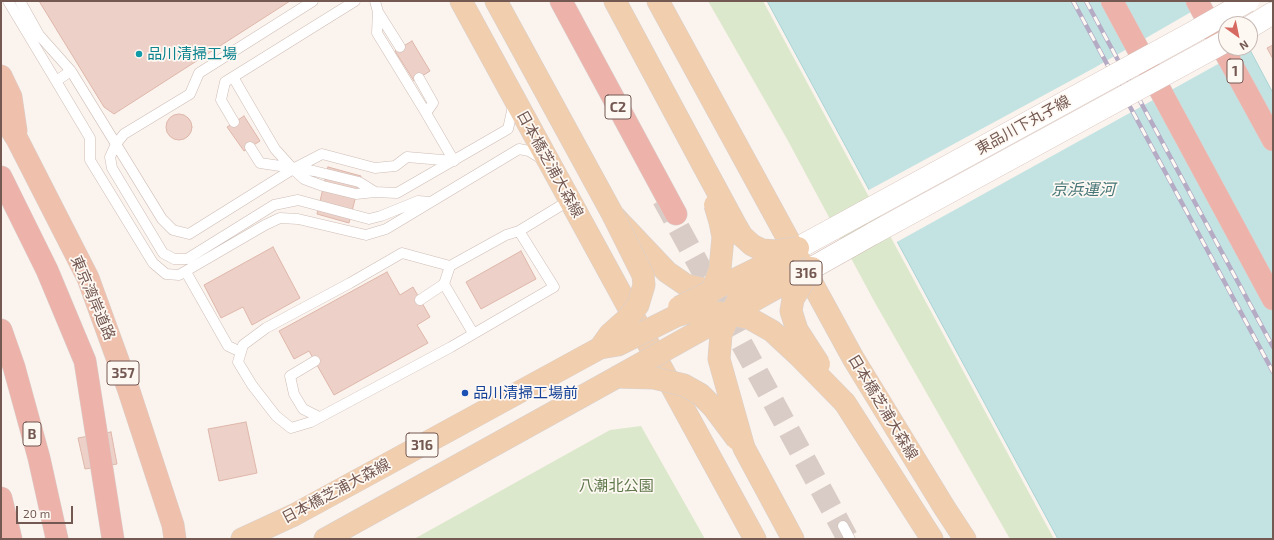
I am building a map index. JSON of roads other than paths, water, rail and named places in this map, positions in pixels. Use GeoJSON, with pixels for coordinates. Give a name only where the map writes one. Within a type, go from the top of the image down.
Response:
{"type":"FeatureCollection","features":[{"type":"Feature","properties":{"kind":"highway","name":"C2"},"geometry":{"type":"LineString","coordinates":[[561,1],[676,214]]}},
{"type":"Feature","properties":{"kind":"highway"},"geometry":{"type":"LineString","coordinates":[[1112,1],[1273,299]]}},
{"type":"Feature","properties":{"kind":"highway","name":"1"},"geometry":{"type":"LineString","coordinates":[[1197,1],[1273,140]]}},
{"type":"Feature","properties":{"kind":"highway","name":"357"},"geometry":{"type":"LineString","coordinates":[[1,76],[10,97],[17,139]]}},
{"type":"Feature","properties":{"kind":"highway","name":"東京湾岸道路"},"geometry":{"type":"LineString","coordinates":[[1,114],[17,139],[88,278],[128,388],[173,526],[175,539]]}},
{"type":"Feature","properties":{"kind":"highway","name":"357"},"geometry":{"type":"LineString","coordinates":[[1,177],[47,270],[85,361],[113,539]]}},
{"type":"Feature","properties":{"kind":"highway","name":"B"},"geometry":{"type":"LineString","coordinates":[[1,330],[14,367],[39,458],[57,539]]}},
{"type":"Feature","properties":{"kind":"highway"},"geometry":{"type":"LineString","coordinates":[[1,498],[11,539]]}},
{"type":"Feature","properties":{"kind":"main road","name":"日本橋芝浦大森線"},"geometry":{"type":"LineString","coordinates":[[462,1],[755,539]]}},
{"type":"Feature","properties":{"kind":"main road"},"geometry":{"type":"LineString","coordinates":[[615,1],[742,236],[752,245],[762,250],[776,251],[798,248]]}},
{"type":"Feature","properties":{"kind":"main road","name":"日本橋芝浦大森線"},"geometry":{"type":"LineString","coordinates":[[658,1],[853,358],[965,539]]}},
{"type":"Feature","properties":{"kind":"main road","name":"東品川下丸子線"},"geometry":{"type":"LineString","coordinates":[[798,248],[1248,1]]}},
{"type":"Feature","properties":{"kind":"main road"},"geometry":{"type":"LineString","coordinates":[[501,8],[643,275],[644,285],[638,305],[628,318],[610,334],[600,348]]}},
{"type":"Feature","properties":{"kind":"main road"},"geometry":{"type":"LineString","coordinates":[[1258,22],[1273,13]]}},
{"type":"Feature","properties":{"kind":"main road","name":"東品川下丸子線"},"geometry":{"type":"LineString","coordinates":[[812,268],[1218,45]]}},
{"type":"Feature","properties":{"kind":"main road"},"geometry":{"type":"LineString","coordinates":[[617,376],[633,362],[670,340],[686,324],[712,291],[720,269],[723,237],[720,222],[702,163]]}},
{"type":"Feature","properties":{"kind":"main road"},"geometry":{"type":"LineString","coordinates":[[612,215],[667,272],[686,285],[712,291],[744,289],[774,284],[812,268]]}},
{"type":"Feature","properties":{"kind":"main road","name":"日本橋芝浦大森線"},"geometry":{"type":"LineString","coordinates":[[242,539],[294,515],[600,348],[798,248]]}},
{"type":"Feature","properties":{"kind":"main road"},"geometry":{"type":"LineString","coordinates":[[744,448],[719,359],[721,334],[744,289],[758,276],[798,248]]}},
{"type":"Feature","properties":{"kind":"main road"},"geometry":{"type":"LineString","coordinates":[[812,268],[793,299],[791,311],[793,321],[797,330],[845,402],[932,539]]}},
{"type":"Feature","properties":{"kind":"main road","name":"316"},"geometry":{"type":"LineString","coordinates":[[325,539],[812,268]]}},
{"type":"Feature","properties":{"kind":"main road"},"geometry":{"type":"LineString","coordinates":[[600,348],[618,345],[676,316],[697,311],[704,310],[749,318],[772,331],[845,402]]}},
{"type":"Feature","properties":{"kind":"main road"},"geometry":{"type":"LineString","coordinates":[[617,376],[654,378],[684,385],[700,394],[713,407],[744,448],[793,539]]}},
{"type":"Feature","properties":{"kind":"lane"},"geometry":{"type":"LineString","coordinates":[[8,1],[90,138],[90,160],[153,263],[166,274],[179,275],[186,272],[265,225],[280,218],[298,220],[366,235],[386,228],[519,149],[530,151],[550,164]]}},
{"type":"Feature","properties":{"kind":"lane"},"geometry":{"type":"LineString","coordinates":[[20,1],[40,35],[72,71],[162,219],[173,230],[189,234],[293,169],[322,154],[375,168],[395,166],[407,157],[454,161]]}},
{"type":"Feature","properties":{"kind":"lane"},"geometry":{"type":"LineString","coordinates":[[313,1],[199,73],[190,94],[124,134],[116,144],[110,157],[112,168],[163,253],[174,259],[187,259],[274,205],[298,200],[369,218],[381,216],[418,201],[430,202]]}},
{"type":"Feature","properties":{"kind":"lane"},"geometry":{"type":"LineString","coordinates":[[234,122],[221,100],[226,82],[356,1]]}},
{"type":"Feature","properties":{"kind":"lane"},"geometry":{"type":"LineString","coordinates":[[375,1],[378,12],[400,47]]}},
{"type":"Feature","properties":{"kind":"lane"},"geometry":{"type":"LineString","coordinates":[[378,12],[377,33],[454,161]]}},
{"type":"Feature","properties":{"kind":"lane"},"geometry":{"type":"LineString","coordinates":[[56,81],[72,71]]}},
{"type":"Feature","properties":{"kind":"lane"},"geometry":{"type":"LineString","coordinates":[[233,77],[275,149],[293,169],[304,179],[323,186],[356,194],[376,192],[397,193],[508,129],[512,111],[513,96]]}},
{"type":"Feature","properties":{"kind":"lane"},"geometry":{"type":"LineString","coordinates":[[419,78],[433,103],[426,113]]}},
{"type":"Feature","properties":{"kind":"lane"},"geometry":{"type":"LineString","coordinates":[[250,147],[260,163],[293,169]]}},
{"type":"Feature","properties":{"kind":"lane"},"geometry":{"type":"LineString","coordinates":[[420,300],[444,284],[450,266],[506,235],[519,231],[570,200]]}},
{"type":"Feature","properties":{"kind":"lane"},"geometry":{"type":"LineString","coordinates":[[450,266],[402,253],[266,328],[243,345],[238,362],[252,384],[276,416],[291,428],[311,422],[554,287],[519,231]]}},
{"type":"Feature","properties":{"kind":"lane"},"geometry":{"type":"LineString","coordinates":[[186,272],[228,346],[241,352]]}},
{"type":"Feature","properties":{"kind":"lane"},"geometry":{"type":"LineString","coordinates":[[444,284],[473,333]]}},
{"type":"Feature","properties":{"kind":"lane"},"geometry":{"type":"LineString","coordinates":[[315,361],[290,376],[294,394],[303,409],[319,417]]}},
{"type":"Feature","properties":{"kind":"lane"},"geometry":{"type":"LineString","coordinates":[[843,526],[850,539]]}},
{"type":"Feature","properties":{"kind":"water","name":"京浜運河"},"geometry":{"type":"Polygon","coordinates":[[[767,1],[1223,1],[1225,16],[1218,16],[1218,56],[1253,56],[1273,93],[1273,539],[1058,539],[767,1]]]}},
{"type":"Feature","properties":{"kind":"tunnel"},"geometry":{"type":"LineString","coordinates":[[663,199],[848,539]]}},
{"type":"Feature","properties":{"kind":"railway"},"geometry":{"type":"LineString","coordinates":[[1073,1],[1273,372]]}},
{"type":"Feature","properties":{"kind":"railway"},"geometry":{"type":"LineString","coordinates":[[1086,1],[1273,347]]}},
{"type":"Feature","properties":{"kind":"place","name":"品川清掃工場"},"geometry":{"type":"Point","coordinates":[139,54]}},
{"type":"Feature","properties":{"kind":"place","name":"品川清掃工場前"},"geometry":{"type":"Point","coordinates":[465,393]}},
{"type":"Feature","properties":{"kind":"park label","name":"八潮北公園"},"geometry":{"type":"Point","coordinates":[616,486]}}]}
